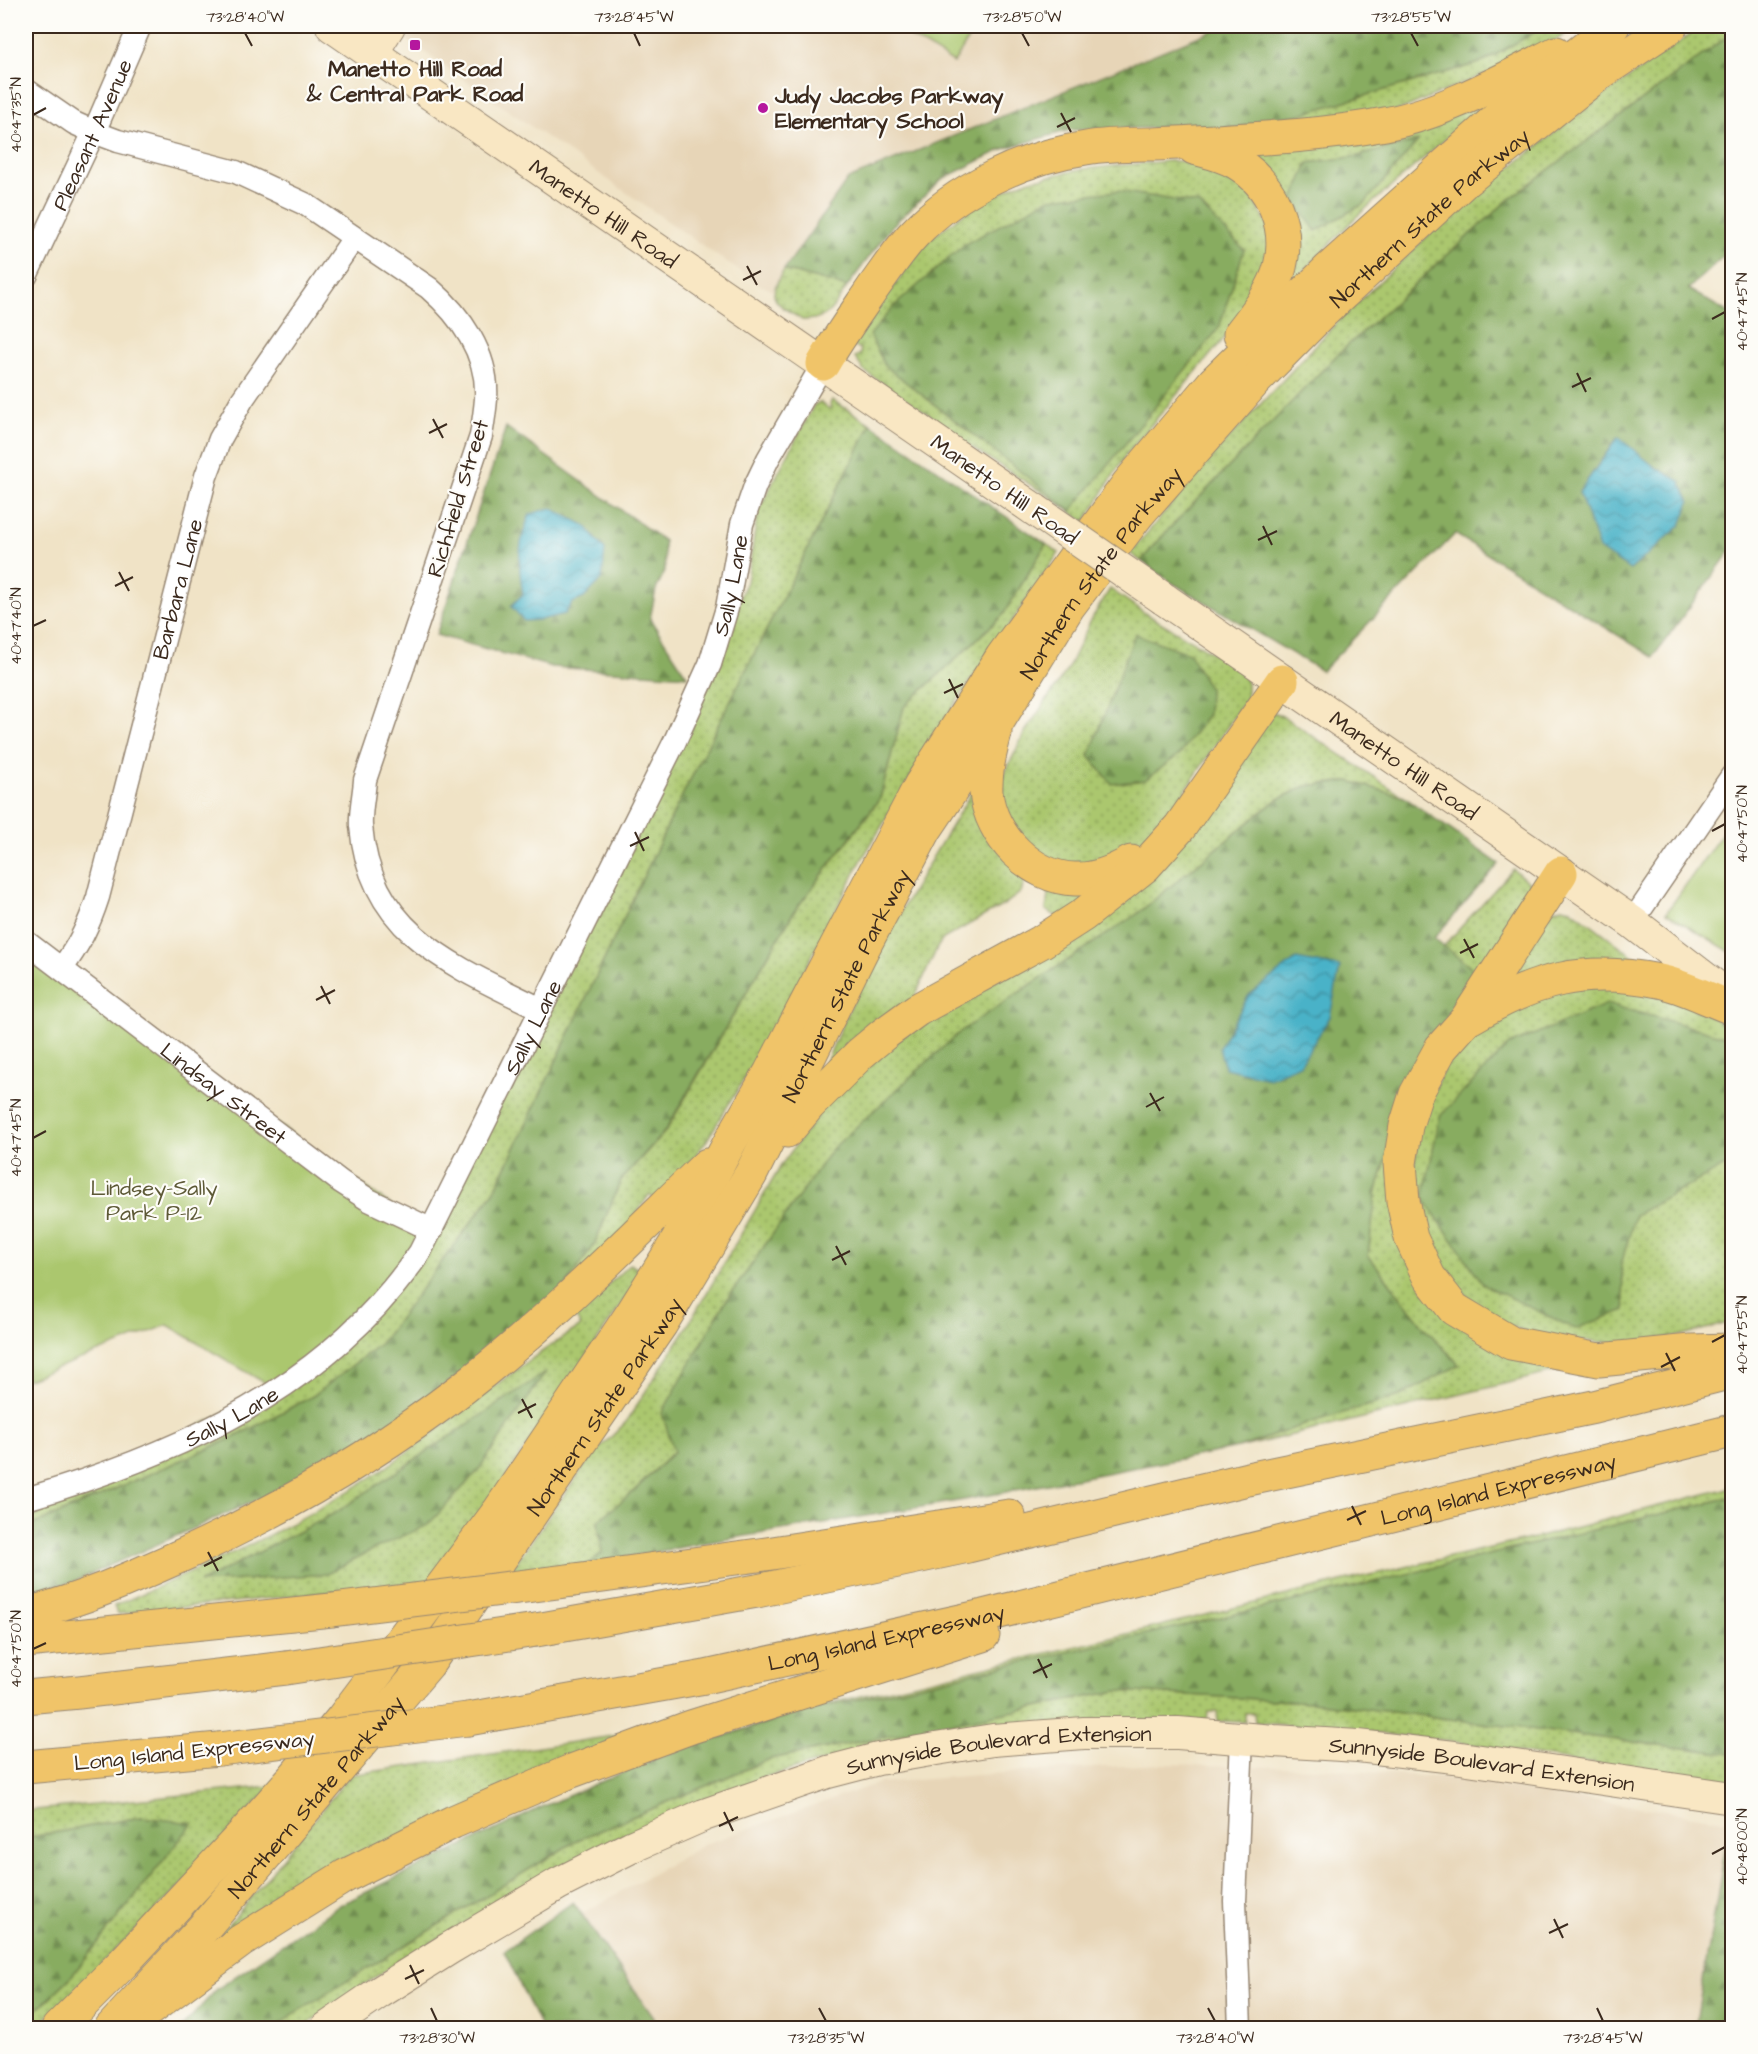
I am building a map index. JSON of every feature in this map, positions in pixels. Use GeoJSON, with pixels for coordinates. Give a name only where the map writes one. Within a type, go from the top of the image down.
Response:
{"type":"FeatureCollection","features":[{"type":"Feature","properties":{"kind":"highway"},"geometry":{"type":"LineString","coordinates":[[823,364],[886,268],[914,233],[941,210],[978,184],[1021,164],[1050,154],[1087,147],[1343,131],[1387,123],[1471,95],[1613,26]]}},
{"type":"Feature","properties":{"kind":"highway","name":"Northern State Parkway"},"geometry":{"type":"LineString","coordinates":[[58,2028],[123,1963],[239,1838],[342,1719],[499,1511],[631,1316],[678,1240],[770,1073],[921,784],[1002,657],[1128,484],[1214,382],[1329,268],[1503,113],[1613,26]]}},
{"type":"Feature","properties":{"kind":"highway","name":"Northern State Parkway"},"geometry":{"type":"LineString","coordinates":[[111,2028],[207,1924],[428,1664],[661,1324],[751,1174],[925,830],[998,720],[1068,607],[1137,514],[1254,382],[1307,328],[1464,181],[1599,74],[1671,26]]}},
{"type":"Feature","properties":{"kind":"highway"},"geometry":{"type":"LineString","coordinates":[[1174,143],[1217,154],[1238,163],[1268,192],[1277,209],[1282,228],[1283,248],[1280,268],[1264,302],[1229,351],[1214,382]]}},
{"type":"Feature","properties":{"kind":"highway"},"geometry":{"type":"LineString","coordinates":[[998,720],[990,753],[986,793],[1002,836],[1024,860],[1049,874],[1073,879],[1092,878],[1116,871],[1140,857],[1174,819],[1278,678]]}},
{"type":"Feature","properties":{"kind":"highway"},"geometry":{"type":"LineString","coordinates":[[751,1174],[808,1105],[861,1053],[884,1034],[916,1010],[1041,942],[1083,915],[1145,866],[1180,827],[1278,678]]}},
{"type":"Feature","properties":{"kind":"highway"},"geometry":{"type":"LineString","coordinates":[[1562,873],[1466,1020],[1441,1048],[1416,1094],[1406,1126],[1400,1163],[1403,1201],[1411,1238],[1429,1277],[1454,1309],[1511,1343],[1599,1360],[1691,1351],[1732,1350]]}},
{"type":"Feature","properties":{"kind":"highway"},"geometry":{"type":"LineString","coordinates":[[1466,1020],[1499,1001],[1543,982],[1581,975],[1619,976],[1661,981],[1732,1008]]}},
{"type":"Feature","properties":{"kind":"highway"},"geometry":{"type":"LineString","coordinates":[[26,1614],[65,1604],[141,1574],[222,1537],[308,1492],[393,1439],[464,1387],[539,1325],[730,1142]]}},
{"type":"Feature","properties":{"kind":"highway"},"geometry":{"type":"LineString","coordinates":[[26,1697],[286,1668],[536,1630],[757,1591],[968,1546],[1248,1479],[1594,1407],[1732,1372]]}},
{"type":"Feature","properties":{"kind":"highway","name":"Long Island Expressway"},"geometry":{"type":"LineString","coordinates":[[26,1767],[219,1749],[468,1719],[705,1677],[983,1616],[1732,1431]]}},
{"type":"Feature","properties":{"kind":"highway"},"geometry":{"type":"LineString","coordinates":[[26,1641],[332,1610],[574,1580],[766,1554],[1248,1479]]}},
{"type":"Feature","properties":{"kind":"highway"},"geometry":{"type":"LineString","coordinates":[[120,2028],[242,1941],[345,1876],[453,1821],[569,1772],[691,1727],[1263,1546]]}},
{"type":"Feature","properties":{"kind":"main road","name":"Manetto Hill Road"},"geometry":{"type":"LineString","coordinates":[[332,26],[1562,873],[1632,922],[1732,999]]}},
{"type":"Feature","properties":{"kind":"main road"},"geometry":{"type":"LineString","coordinates":[[372,53],[388,26]]}},
{"type":"Feature","properties":{"kind":"main road"},"geometry":{"type":"LineString","coordinates":[[1671,953],[1732,977]]}},
{"type":"Feature","properties":{"kind":"main road","name":"Sunnyside Boulevard Extension"},"geometry":{"type":"LineString","coordinates":[[327,2028],[450,1948],[558,1884],[620,1852],[704,1815],[828,1772],[878,1759],[993,1740],[1084,1733],[1178,1733],[1358,1746],[1454,1756],[1732,1798]]}},
{"type":"Feature","properties":{"kind":"street","name":"Pleasant Avenue"},"geometry":{"type":"LineString","coordinates":[[26,276],[94,132],[140,26]]}},
{"type":"Feature","properties":{"kind":"street","name":"Richfield Street"},"geometry":{"type":"LineString","coordinates":[[26,90],[74,123],[94,132],[118,141],[236,172],[305,204],[429,288],[447,303],[463,323],[477,349],[483,371],[486,397],[481,436],[365,780],[361,824],[367,861],[382,898],[390,911],[422,944],[472,976],[541,1009]]}},
{"type":"Feature","properties":{"kind":"street","name":"Barbara Lane"},"geometry":{"type":"LineString","coordinates":[[62,968],[88,926],[98,897],[206,476],[220,439],[242,400],[354,238]]}},
{"type":"Feature","properties":{"kind":"street","name":"Sally Lane"},"geometry":{"type":"LineString","coordinates":[[26,1499],[175,1445],[217,1427],[274,1394],[359,1324],[392,1289],[420,1252],[675,741],[710,664],[727,608],[742,524],[755,486],[823,364]]}},
{"type":"Feature","properties":{"kind":"street"},"geometry":{"type":"LineString","coordinates":[[1632,922],[1732,776]]}},
{"type":"Feature","properties":{"kind":"street","name":"Lindsay Street"},"geometry":{"type":"LineString","coordinates":[[26,942],[341,1182],[369,1200],[432,1230]]}},
{"type":"Feature","properties":{"kind":"street"},"geometry":{"type":"LineString","coordinates":[[1240,2028],[1235,1901],[1242,1738]]}},
{"type":"Feature","properties":{"kind":"shaded area","name":"Judy Jacobs Parkway Elementary School"},"geometry":{"type":"Polygon","coordinates":[[[412,26],[1224,26],[848,179],[784,270],[773,291],[758,284],[404,38],[412,26]]]}},
{"type":"Feature","properties":{"kind":"shaded area"},"geometry":{"type":"Polygon","coordinates":[[[1161,1764],[1316,1768],[1448,1778],[1732,1821],[1732,2028],[632,2028],[562,1925],[705,1844],[879,1783],[1161,1764]]]}},
{"type":"Feature","properties":{"kind":"green space"},"geometry":{"type":"Polygon","coordinates":[[[892,26],[976,26],[954,63],[892,26]]]}},
{"type":"Feature","properties":{"kind":"green space"},"geometry":{"type":"Polygon","coordinates":[[[1224,26],[1545,26],[1483,62],[1297,115],[1226,130],[1149,128],[1070,130],[1003,149],[942,179],[892,226],[847,287],[784,270],[848,179],[1224,26]]]}},
{"type":"Feature","properties":{"kind":"green space"},"geometry":{"type":"Polygon","coordinates":[[[1545,26],[1577,26],[1540,51],[1392,113],[1226,130],[1483,62],[1545,26]]]}},
{"type":"Feature","properties":{"kind":"green space"},"geometry":{"type":"Polygon","coordinates":[[[1702,26],[1732,26],[1732,33],[1508,200],[1336,356],[1168,530],[1141,561],[1130,553],[1219,449],[1338,321],[1450,215],[1589,106],[1702,26]]]}},
{"type":"Feature","properties":{"kind":"green space"},"geometry":{"type":"Polygon","coordinates":[[[1732,33],[1732,248],[1688,289],[1732,315],[1732,549],[1653,657],[1455,534],[1322,671],[1171,582],[1141,561],[1168,530],[1336,356],[1508,200],[1732,33]],[[1617,438],[1579,492],[1680,481],[1655,467],[1617,438]]]}},
{"type":"Feature","properties":{"kind":"green space"},"geometry":{"type":"Polygon","coordinates":[[[1481,108],[1355,218],[1283,292],[1297,263],[1298,226],[1283,189],[1241,151],[1481,108]]]}},
{"type":"Feature","properties":{"kind":"green space"},"geometry":{"type":"Polygon","coordinates":[[[1418,141],[1365,203],[1316,231],[1293,200],[1308,163],[1358,156],[1418,141]]]}},
{"type":"Feature","properties":{"kind":"green space"},"geometry":{"type":"Polygon","coordinates":[[[1169,161],[1211,162],[1241,179],[1274,235],[1260,296],[1125,456],[1085,522],[958,439],[936,419],[863,370],[855,357],[861,354],[860,348],[853,346],[858,335],[928,240],[977,204],[1022,182],[1082,169],[1169,161]]]}},
{"type":"Feature","properties":{"kind":"green space"},"geometry":{"type":"Polygon","coordinates":[[[1118,191],[1199,204],[1244,250],[1219,328],[1071,511],[885,366],[870,335],[893,307],[965,244],[1050,198],[1118,191]]]}},
{"type":"Feature","properties":{"kind":"green space"},"geometry":{"type":"Polygon","coordinates":[[[784,270],[847,287],[834,306],[824,315],[811,320],[802,320],[785,309],[774,295],[778,280],[784,270]]]}},
{"type":"Feature","properties":{"kind":"green space"},"geometry":{"type":"Polygon","coordinates":[[[832,400],[871,424],[677,806],[494,1192],[381,1343],[313,1396],[237,1436],[26,1528],[26,1521],[132,1458],[275,1389],[427,1231],[747,582],[758,511],[814,405],[820,402],[828,409],[831,408],[832,400]]]}},
{"type":"Feature","properties":{"kind":"green space"},"geometry":{"type":"Polygon","coordinates":[[[871,424],[1046,544],[1003,615],[904,707],[880,798],[793,913],[665,1131],[621,1180],[594,1245],[555,1301],[395,1424],[277,1491],[73,1582],[26,1592],[26,1528],[237,1436],[313,1396],[381,1343],[494,1192],[677,806],[871,424]]]}},
{"type":"Feature","properties":{"kind":"green space"},"geometry":{"type":"Polygon","coordinates":[[[506,427],[664,541],[665,571],[656,589],[650,619],[687,676],[552,667],[436,635],[506,427]]]}},
{"type":"Feature","properties":{"kind":"green space"},"geometry":{"type":"Polygon","coordinates":[[[1046,544],[1059,553],[954,705],[862,859],[772,1033],[707,1140],[660,1202],[649,1195],[609,1254],[555,1301],[594,1245],[621,1180],[666,1131],[793,913],[880,799],[904,706],[1003,615],[1046,544]]]}},
{"type":"Feature","properties":{"kind":"green space"},"geometry":{"type":"Polygon","coordinates":[[[1110,589],[1148,615],[1240,669],[1247,682],[1247,697],[1179,800],[1139,846],[1101,869],[1058,871],[1005,826],[997,776],[1004,775],[1025,732],[1067,670],[1092,618],[1110,589]]]}},
{"type":"Feature","properties":{"kind":"green space"},"geometry":{"type":"Polygon","coordinates":[[[1135,634],[1189,653],[1209,688],[1208,714],[1180,754],[1145,780],[1112,784],[1089,756],[1135,634]]]}},
{"type":"Feature","properties":{"kind":"green space"},"geometry":{"type":"Polygon","coordinates":[[[1273,712],[1404,797],[1349,781],[1306,786],[1275,801],[1137,914],[674,1451],[635,1490],[598,1521],[602,1553],[587,1565],[508,1574],[591,1457],[626,1422],[684,1332],[782,1164],[825,1105],[879,1050],[1059,942],[1273,712]]]}},
{"type":"Feature","properties":{"kind":"green space"},"geometry":{"type":"Polygon","coordinates":[[[1349,781],[1404,797],[1499,864],[1434,938],[1481,976],[1407,1085],[1376,1194],[1368,1255],[1423,1326],[1459,1365],[1400,1396],[1309,1423],[1238,1448],[964,1500],[709,1542],[587,1565],[602,1553],[598,1521],[635,1490],[674,1452],[662,1413],[724,1304],[832,1149],[961,1031],[1137,914],[1275,801],[1306,786],[1349,781]]]}},
{"type":"Feature","properties":{"kind":"green space"},"geometry":{"type":"Polygon","coordinates":[[[976,785],[1028,871],[1021,892],[1005,904],[943,939],[911,1005],[816,1090],[831,1050],[868,972],[909,896],[976,785]]]}},
{"type":"Feature","properties":{"kind":"green space"},"geometry":{"type":"Polygon","coordinates":[[[1732,819],[1732,953],[1666,913],[1732,819]]]}},
{"type":"Feature","properties":{"kind":"green space"},"geometry":{"type":"Polygon","coordinates":[[[1513,869],[1534,887],[1481,976],[1444,946],[1513,869]]]}},
{"type":"Feature","properties":{"kind":"green space"},"geometry":{"type":"Polygon","coordinates":[[[1050,880],[1102,886],[1063,920],[1046,910],[1050,880]]]}},
{"type":"Feature","properties":{"kind":"green space"},"geometry":{"type":"Polygon","coordinates":[[[1562,907],[1571,909],[1661,977],[1512,981],[1507,974],[1552,910],[1562,907]]]}},
{"type":"Feature","properties":{"kind":"green space","name":"Lindsey-Sally Park P-12"},"geometry":{"type":"Polygon","coordinates":[[[33,948],[427,1231],[389,1286],[275,1389],[168,1325],[26,1380],[26,960],[33,948]]]}},
{"type":"Feature","properties":{"kind":"green space"},"geometry":{"type":"Polygon","coordinates":[[[1573,986],[1647,986],[1714,1018],[1732,1032],[1732,1322],[1679,1336],[1626,1344],[1543,1337],[1489,1319],[1439,1265],[1412,1198],[1418,1127],[1445,1066],[1505,1011],[1573,986]]]}},
{"type":"Feature","properties":{"kind":"green space"},"geometry":{"type":"Polygon","coordinates":[[[1607,1004],[1732,1038],[1732,1165],[1725,1166],[1635,1215],[1621,1265],[1625,1310],[1575,1329],[1484,1285],[1423,1198],[1440,1116],[1509,1045],[1607,1004]]]}},
{"type":"Feature","properties":{"kind":"green space"},"geometry":{"type":"Polygon","coordinates":[[[1395,1128],[1423,1290],[1566,1369],[1238,1448],[1459,1365],[1423,1326],[1368,1255],[1376,1194],[1395,1128]]]}},
{"type":"Feature","properties":{"kind":"green space"},"geometry":{"type":"Polygon","coordinates":[[[630,1264],[643,1272],[436,1581],[117,1614],[114,1606],[285,1527],[382,1470],[530,1360],[581,1326],[575,1316],[630,1264]]]}},
{"type":"Feature","properties":{"kind":"green space"},"geometry":{"type":"Polygon","coordinates":[[[546,1372],[477,1472],[428,1525],[374,1549],[327,1574],[199,1583],[335,1513],[546,1372]]]}},
{"type":"Feature","properties":{"kind":"green space"},"geometry":{"type":"Polygon","coordinates":[[[1732,1487],[1732,1497],[1307,1598],[806,1711],[663,1755],[809,1708],[1535,1538],[1732,1487]]]}},
{"type":"Feature","properties":{"kind":"green space"},"geometry":{"type":"Polygon","coordinates":[[[1732,1497],[1732,1754],[1312,1702],[1117,1691],[770,1759],[577,1840],[296,2012],[275,2028],[181,2028],[217,1989],[340,1905],[540,1808],[663,1755],[806,1711],[1307,1598],[1732,1497]]]}},
{"type":"Feature","properties":{"kind":"green space"},"geometry":{"type":"Polygon","coordinates":[[[1117,1691],[1312,1702],[1732,1754],[1732,1786],[1444,1740],[1255,1722],[1254,1713],[1245,1713],[1245,1722],[1218,1721],[1217,1712],[1208,1712],[1207,1721],[865,1750],[768,1776],[630,1832],[536,1882],[391,1966],[302,2028],[275,2028],[296,2012],[577,1840],[770,1759],[1117,1691]]]}},
{"type":"Feature","properties":{"kind":"green space"},"geometry":{"type":"Polygon","coordinates":[[[661,1729],[230,1941],[222,1933],[350,1775],[661,1729]]]}},
{"type":"Feature","properties":{"kind":"green space"},"geometry":{"type":"Polygon","coordinates":[[[272,1786],[183,1883],[36,2028],[26,2028],[26,2020],[70,1978],[141,1817],[26,1838],[26,1811],[272,1786]]]}},
{"type":"Feature","properties":{"kind":"green space"},"geometry":{"type":"Polygon","coordinates":[[[141,1817],[193,1823],[70,1978],[26,2020],[26,1838],[141,1817]]]}},
{"type":"Feature","properties":{"kind":"green space"},"geometry":{"type":"Polygon","coordinates":[[[1730,1821],[1732,1821],[1732,1962],[1722,2028],[1695,2028],[1730,1821]]]}},
{"type":"Feature","properties":{"kind":"green space"},"geometry":{"type":"Polygon","coordinates":[[[573,1902],[661,2028],[541,2028],[504,1951],[573,1902]]]}},
{"type":"Feature","properties":{"kind":"water"},"geometry":{"type":"Polygon","coordinates":[[[1618,437],[1655,467],[1680,481],[1690,502],[1681,525],[1630,570],[1599,549],[1579,492],[1618,437]]]}},
{"type":"Feature","properties":{"kind":"water"},"geometry":{"type":"Polygon","coordinates":[[[551,508],[585,525],[605,550],[602,579],[584,598],[572,603],[565,614],[524,621],[511,606],[523,594],[519,562],[523,534],[530,514],[551,508]]]}},
{"type":"Feature","properties":{"kind":"water"},"geometry":{"type":"Polygon","coordinates":[[[1296,959],[1340,967],[1330,1017],[1300,1065],[1269,1078],[1225,1068],[1219,1048],[1249,995],[1296,959]]]}},
{"type":"Feature","properties":{"kind":"place","name":"Manetto Hill Road & Central Park Road"},"geometry":{"type":"Point","coordinates":[415,45]}},
{"type":"Feature","properties":{"kind":"place","name":"Judy Jacobs Parkway Elementary School"},"geometry":{"type":"Point","coordinates":[763,108]}}]}
